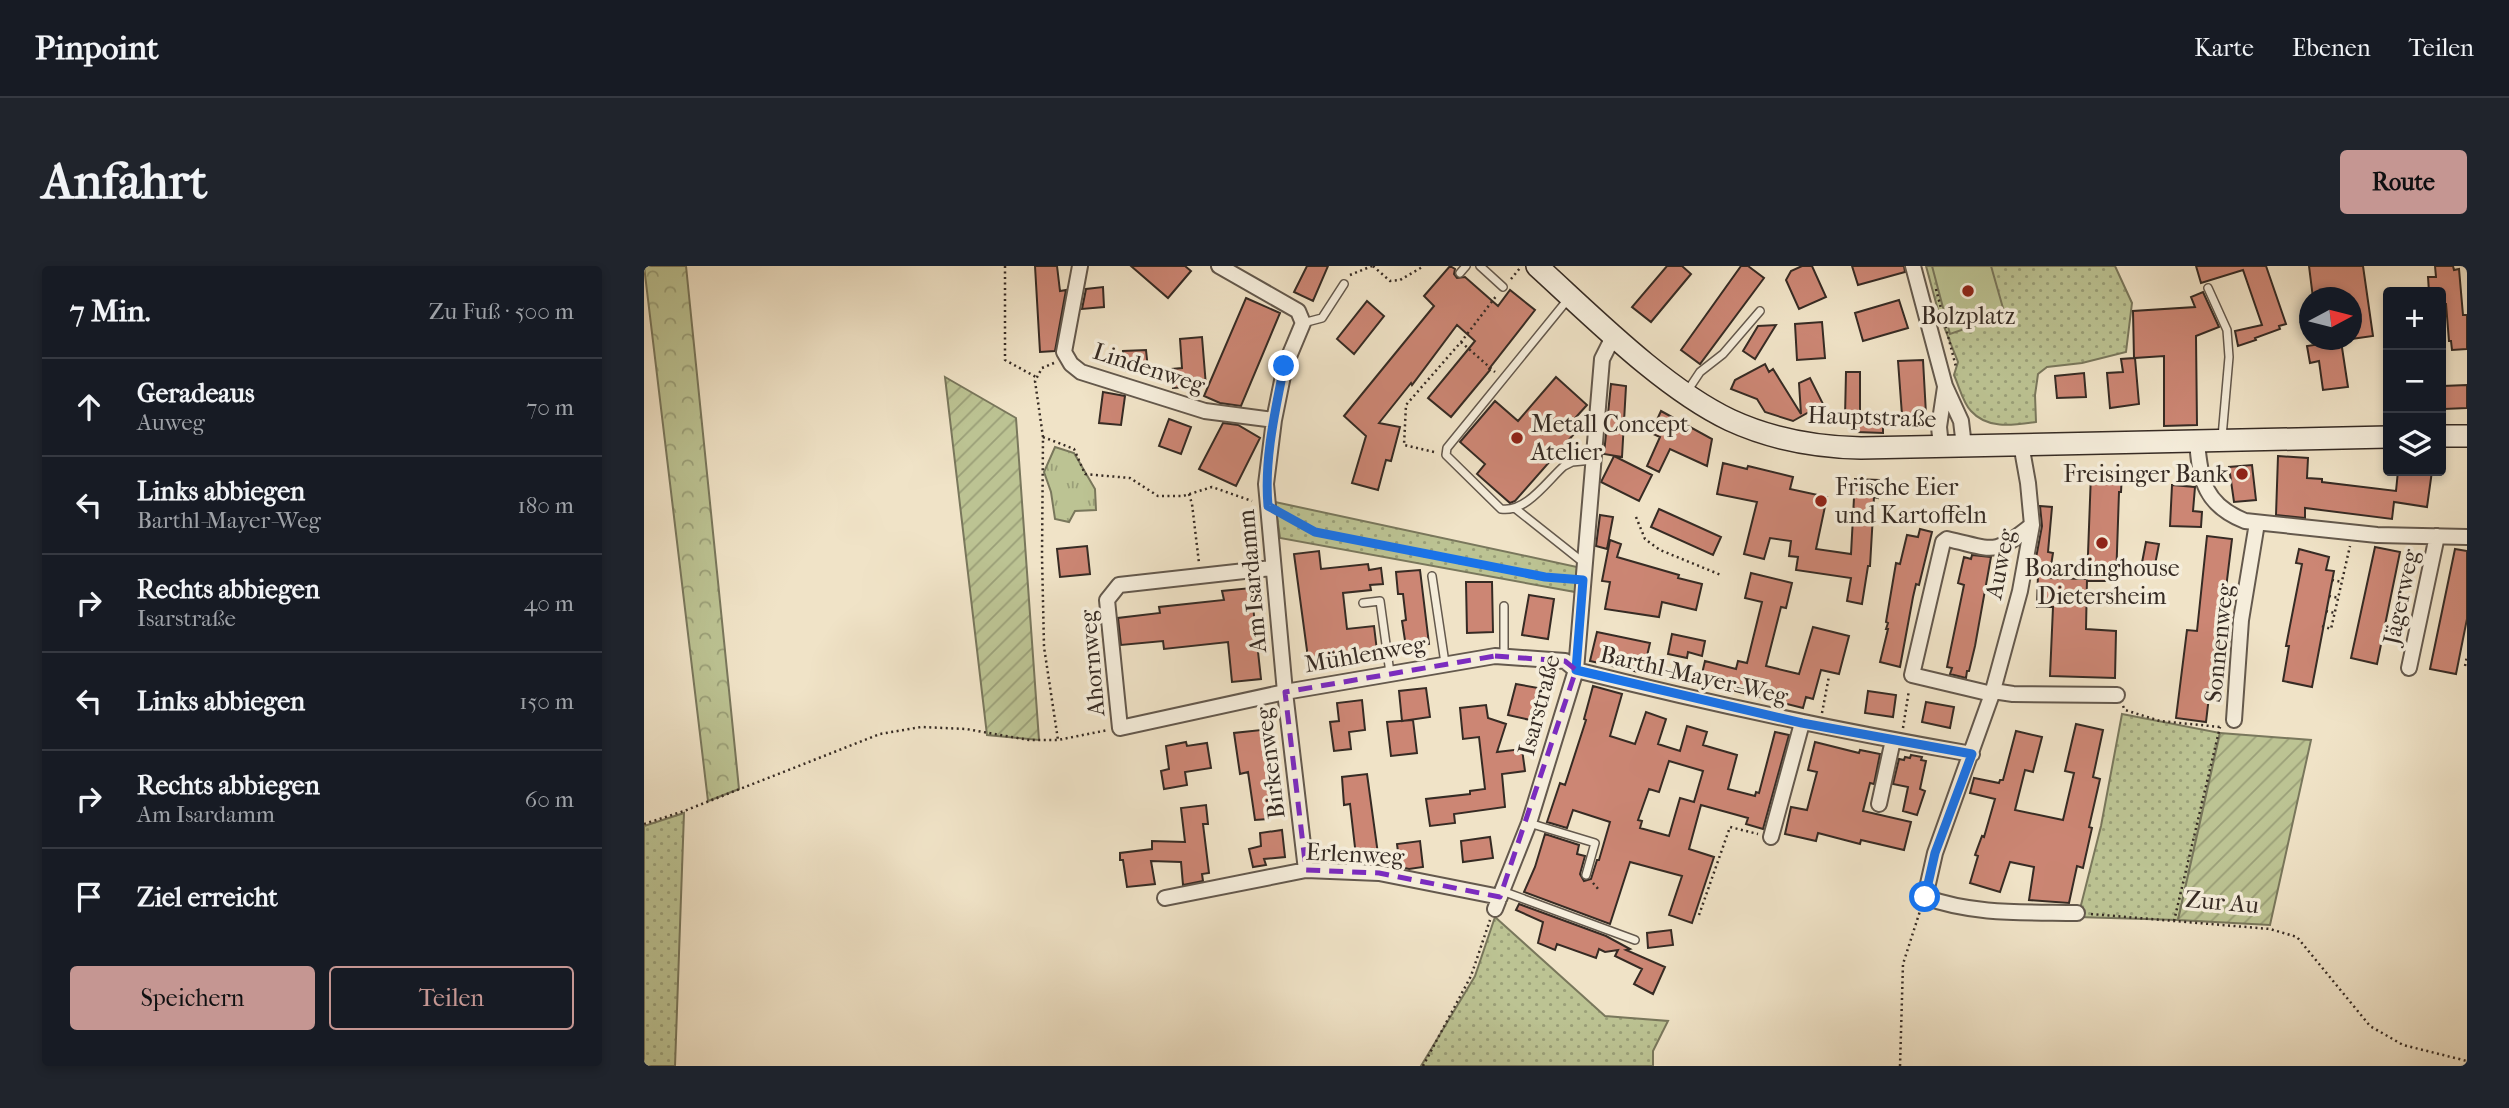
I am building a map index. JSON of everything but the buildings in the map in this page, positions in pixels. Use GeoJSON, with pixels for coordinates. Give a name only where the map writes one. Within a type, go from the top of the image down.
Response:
{"type":"FeatureCollection","features":[{"type":"Feature","properties":{"kind":"main road","name":"Hauptstraße"},"geometry":{"type":"LineString","coordinates":[[1537,266],[1614,335],[1686,393],[1729,419],[1798,441],[1832,447],[2383,437]]}},
{"type":"Feature","properties":{"kind":"main road"},"geometry":{"type":"LineString","coordinates":[[2446,436],[2467,436]]}},
{"type":"Feature","properties":{"kind":"street","name":"Lindenweg"},"geometry":{"type":"LineString","coordinates":[[1080,266],[1064,352],[1081,372],[1205,411],[1274,420]]}},
{"type":"Feature","properties":{"kind":"street"},"geometry":{"type":"LineString","coordinates":[[1219,266],[1298,311],[1303,323]]}},
{"type":"Feature","properties":{"kind":"street"},"geometry":{"type":"LineString","coordinates":[[1913,266],[1945,386],[1961,421],[1964,446]]}},
{"type":"Feature","properties":{"kind":"street","name":"Am Isardamm"},"geometry":{"type":"LineString","coordinates":[[1284,692],[1266,484],[1284,366],[1303,323]]}},
{"type":"Feature","properties":{"kind":"street","name":"Isarstraße"},"geometry":{"type":"LineString","coordinates":[[1499,899],[1529,823],[1576,670],[1602,359],[1614,335]]}},
{"type":"Feature","properties":{"kind":"street"},"geometry":{"type":"LineString","coordinates":[[1941,446],[1940,427],[1945,386]]}},
{"type":"Feature","properties":{"kind":"street"},"geometry":{"type":"LineString","coordinates":[[2197,441],[2199,470],[2207,494],[2231,515],[2257,523],[2353,532],[2467,537]]}},
{"type":"Feature","properties":{"kind":"street","name":"Auweg"},"geometry":{"type":"LineString","coordinates":[[1925,897],[1935,853],[1992,693],[2020,591],[2032,525],[2021,444]]}},
{"type":"Feature","properties":{"kind":"street","name":"Sonnenweg"},"geometry":{"type":"LineString","coordinates":[[2234,720],[2241,620],[2257,523]]}},
{"type":"Feature","properties":{"kind":"street"},"geometry":{"type":"LineString","coordinates":[[2032,525],[2010,543],[1995,549],[1947,539],[1943,542],[1912,675],[1992,693],[2117,695]]}},
{"type":"Feature","properties":{"kind":"street","name":"Jägerweg"},"geometry":{"type":"LineString","coordinates":[[2409,668],[2437,536]]}},
{"type":"Feature","properties":{"kind":"street","name":"Ahornweg"},"geometry":{"type":"LineString","coordinates":[[1121,728],[1107,600],[1119,585],[1272,568]]}},
{"type":"Feature","properties":{"kind":"street","name":"Mühlenweg"},"geometry":{"type":"LineString","coordinates":[[1121,728],[1284,692],[1445,663],[1504,656],[1565,662],[1576,670]]}},
{"type":"Feature","properties":{"kind":"street","name":"Barthl-Mayer-Weg"},"geometry":{"type":"LineString","coordinates":[[1576,670],[1802,723],[1972,754]]}},
{"type":"Feature","properties":{"kind":"street","name":"Birkenweg"},"geometry":{"type":"LineString","coordinates":[[1284,692],[1306,870]]}},
{"type":"Feature","properties":{"kind":"street","name":"Barthl-Mayer-Weg"},"geometry":{"type":"LineString","coordinates":[[1771,837],[1802,723]]}},
{"type":"Feature","properties":{"kind":"street"},"geometry":{"type":"LineString","coordinates":[[1879,804],[1897,741]]}},
{"type":"Feature","properties":{"kind":"street","name":"Erlenweg"},"geometry":{"type":"LineString","coordinates":[[1165,898],[1306,870],[1379,873],[1499,899]]}},
{"type":"Feature","properties":{"kind":"street"},"geometry":{"type":"LineString","coordinates":[[1925,897],[1943,903],[1999,912],[2077,913]]}},
{"type":"Feature","properties":{"kind":"lane"},"geometry":{"type":"LineString","coordinates":[[1480,266],[1503,287]]}},
{"type":"Feature","properties":{"kind":"lane"},"geometry":{"type":"LineString","coordinates":[[1303,323],[1322,318],[1344,284]]}},
{"type":"Feature","properties":{"kind":"lane"},"geometry":{"type":"LineString","coordinates":[[2208,288],[2227,331],[2229,357],[2221,441]]}},
{"type":"Feature","properties":{"kind":"lane"},"geometry":{"type":"LineString","coordinates":[[1570,296],[1447,448],[1446,455],[1502,509],[1516,509],[1584,563]]}},
{"type":"Feature","properties":{"kind":"lane"},"geometry":{"type":"LineString","coordinates":[[1686,393],[1700,372],[1724,354],[1760,311]]}},
{"type":"Feature","properties":{"kind":"lane"},"geometry":{"type":"LineString","coordinates":[[1516,509],[1564,466],[1572,462],[1593,460]]}},
{"type":"Feature","properties":{"kind":"lane"},"geometry":{"type":"LineString","coordinates":[[1432,576],[1445,663]]}},
{"type":"Feature","properties":{"kind":"lane"},"geometry":{"type":"LineString","coordinates":[[1363,603],[1380,601],[1390,673]]}},
{"type":"Feature","properties":{"kind":"lane"},"geometry":{"type":"LineString","coordinates":[[1504,606],[1504,656]]}},
{"type":"Feature","properties":{"kind":"lane"},"geometry":{"type":"LineString","coordinates":[[1529,823],[1595,843],[1586,875]]}},
{"type":"Feature","properties":{"kind":"lane"},"geometry":{"type":"LineString","coordinates":[[1499,899],[1634,940]]}},
{"type":"Feature","properties":{"kind":"path"},"geometry":{"type":"LineString","coordinates":[[1005,266],[1005,360],[1037,378]]}},
{"type":"Feature","properties":{"kind":"path"},"geometry":{"type":"LineString","coordinates":[[1344,284],[1351,273],[1373,266],[1390,281],[1400,280],[1424,266]]}},
{"type":"Feature","properties":{"kind":"path"},"geometry":{"type":"LineString","coordinates":[[1446,455],[1404,444],[1406,405],[1522,266]]}},
{"type":"Feature","properties":{"kind":"path"},"geometry":{"type":"LineString","coordinates":[[1461,342],[1500,377]]}},
{"type":"Feature","properties":{"kind":"path"},"geometry":{"type":"LineString","coordinates":[[1058,740],[1044,647],[1043,437],[1035,382],[1042,368],[1067,358]]}},
{"type":"Feature","properties":{"kind":"path"},"geometry":{"type":"LineString","coordinates":[[1043,437],[1074,449],[1085,474],[1130,478],[1158,496],[1189,494],[1212,487],[1268,506],[1315,532],[1545,577],[1583,580]]}},
{"type":"Feature","properties":{"kind":"path"},"geometry":{"type":"LineString","coordinates":[[1189,494],[1201,575]]}},
{"type":"Feature","properties":{"kind":"path"},"geometry":{"type":"LineString","coordinates":[[1636,517],[1646,539],[1660,550],[1721,575]]}},
{"type":"Feature","properties":{"kind":"path"},"geometry":{"type":"LineString","coordinates":[[2322,626],[2331,629],[2353,532]]}},
{"type":"Feature","properties":{"kind":"path"},"geometry":{"type":"LineString","coordinates":[[2332,580],[2342,582]]}},
{"type":"Feature","properties":{"kind":"path"},"geometry":{"type":"LineString","coordinates":[[2329,596],[2339,597]]}},
{"type":"Feature","properties":{"kind":"path"},"geometry":{"type":"LineString","coordinates":[[2326,611],[2335,612]]}},
{"type":"Feature","properties":{"kind":"path"},"geometry":{"type":"LineString","coordinates":[[2465,666],[2467,656]]}},
{"type":"Feature","properties":{"kind":"path"},"geometry":{"type":"LineString","coordinates":[[1897,741],[1912,675]]}},
{"type":"Feature","properties":{"kind":"path"},"geometry":{"type":"LineString","coordinates":[[1819,726],[1829,676]]}},
{"type":"Feature","properties":{"kind":"path","name":"Sonnenweg"},"geometry":{"type":"LineString","coordinates":[[2117,695],[2125,710],[2178,724],[2220,727],[2231,726],[2234,720]]}},
{"type":"Feature","properties":{"kind":"path"},"geometry":{"type":"LineString","coordinates":[[644,824],[684,811],[880,734],[921,727],[966,729],[1029,740],[1058,740],[1121,728]]}},
{"type":"Feature","properties":{"kind":"path"},"geometry":{"type":"LineString","coordinates":[[2174,921],[2220,727]]}},
{"type":"Feature","properties":{"kind":"path"},"geometry":{"type":"LineString","coordinates":[[1699,915],[1730,827],[1771,837]]}},
{"type":"Feature","properties":{"kind":"path"},"geometry":{"type":"LineString","coordinates":[[1900,1066],[1903,964],[1925,897]]}},
{"type":"Feature","properties":{"kind":"path"},"geometry":{"type":"LineString","coordinates":[[1423,1066],[1471,976],[1499,899]]}},
{"type":"Feature","properties":{"kind":"path","name":"Zur Au"},"geometry":{"type":"LineString","coordinates":[[2077,913],[2270,929],[2297,937],[2370,1026],[2403,1045],[2467,1061]]}},
{"type":"Feature","properties":{"kind":"highlighted area"},"geometry":{"type":"Polygon","coordinates":[[[1495,656],[1565,661],[1576,670],[1500,897],[1379,873],[1306,870],[1285,692],[1495,656]]]}},
{"type":"Feature","properties":{"kind":"green space"},"geometry":{"type":"Polygon","coordinates":[[[644,266],[686,266],[739,789],[708,801],[644,266]]]}},
{"type":"Feature","properties":{"kind":"green space"},"geometry":{"type":"Polygon","coordinates":[[[1926,266],[2115,266],[2132,303],[2126,352],[2082,363],[2047,367],[2038,374],[2035,395],[2036,422],[2002,425],[1985,421],[1968,408],[1963,399],[1954,375],[1958,362],[1939,314],[1926,266]]]}},
{"type":"Feature","properties":{"kind":"green space","name":"Bolzplatz"},"geometry":{"type":"Polygon","coordinates":[[[1932,266],[1991,266],[2005,315],[1950,334],[1932,266]]]}},
{"type":"Feature","properties":{"kind":"green space"},"geometry":{"type":"Polygon","coordinates":[[[945,377],[1016,418],[1039,740],[987,735],[945,377]]]}},
{"type":"Feature","properties":{"kind":"green space"},"geometry":{"type":"Polygon","coordinates":[[[1055,447],[1074,453],[1095,489],[1096,510],[1075,511],[1069,522],[1055,519],[1051,492],[1044,472],[1055,447]]]}},
{"type":"Feature","properties":{"kind":"green space"},"geometry":{"type":"Polygon","coordinates":[[[1275,502],[1577,567],[1575,592],[1280,538],[1275,502]]]}},
{"type":"Feature","properties":{"kind":"green space"},"geometry":{"type":"Polygon","coordinates":[[[2122,714],[2220,733],[2178,920],[2078,917],[2101,826],[2122,714]]]}},
{"type":"Feature","properties":{"kind":"green space"},"geometry":{"type":"Polygon","coordinates":[[[2220,733],[2311,740],[2270,925],[2178,920],[2220,733]]]}},
{"type":"Feature","properties":{"kind":"green space"},"geometry":{"type":"Polygon","coordinates":[[[684,813],[675,1066],[644,1066],[644,826],[684,813]]]}},
{"type":"Feature","properties":{"kind":"green space"},"geometry":{"type":"Polygon","coordinates":[[[1495,917],[1605,1016],[1668,1021],[1653,1051],[1653,1066],[1421,1066],[1475,976],[1495,917]]]}},
{"type":"Feature","properties":{"kind":"place","name":"Bolzplatz"},"geometry":{"type":"Point","coordinates":[1968,291]}},
{"type":"Feature","properties":{"kind":"place","name":"Metall Concept Atelier"},"geometry":{"type":"Point","coordinates":[1517,438]}},
{"type":"Feature","properties":{"kind":"place","name":"Freisinger Bank"},"geometry":{"type":"Point","coordinates":[2242,474]}},
{"type":"Feature","properties":{"kind":"place","name":"Frische Eier und Kartoffeln"},"geometry":{"type":"Point","coordinates":[1821,501]}},
{"type":"Feature","properties":{"kind":"place","name":"Boardinghouse Dietersheim"},"geometry":{"type":"Point","coordinates":[2102,543]}},
{"type":"Feature","properties":{"kind":"route"},"geometry":{"type":"LineString","coordinates":[[1284,366],[1266,484],[1268,506],[1315,532],[1545,577],[1583,580],[1576,670],[1802,723],[1972,754],[1935,853],[1925,897]]}}]}
